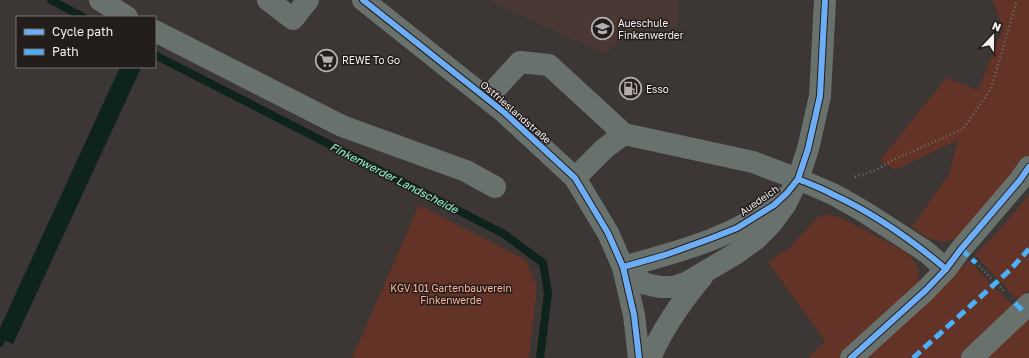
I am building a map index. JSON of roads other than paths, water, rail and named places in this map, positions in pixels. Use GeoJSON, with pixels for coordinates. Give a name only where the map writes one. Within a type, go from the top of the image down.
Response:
{"type":"FeatureCollection","features":[{"type":"Feature","properties":{"kind":"street"},"geometry":{"type":"LineString","coordinates":[[100,0],[125,16]]}},
{"type":"Feature","properties":{"kind":"street"},"geometry":{"type":"LineString","coordinates":[[268,0],[293,19],[308,0]]}},
{"type":"Feature","properties":{"kind":"street","name":"Ostfrieslandstraße"},"geometry":{"type":"LineString","coordinates":[[363,0],[505,112],[575,178],[608,233],[623,267],[634,315],[639,358]]}},
{"type":"Feature","properties":{"kind":"street","name":"Auedeich"},"geometry":{"type":"LineString","coordinates":[[623,267],[635,278],[646,284],[660,287],[673,287],[686,283],[705,273],[756,239],[771,224],[785,206],[798,179],[808,149],[820,96],[825,0]]}},
{"type":"Feature","properties":{"kind":"street"},"geometry":{"type":"LineString","coordinates":[[156,32],[342,126],[466,172],[495,187]]}},
{"type":"Feature","properties":{"kind":"street"},"geometry":{"type":"LineString","coordinates":[[487,98],[520,62],[549,65],[624,134],[753,162],[798,179],[833,194],[898,233],[925,251],[946,269]]}},
{"type":"Feature","properties":{"kind":"street"},"geometry":{"type":"LineString","coordinates":[[575,178],[605,148],[624,134]]}},
{"type":"Feature","properties":{"kind":"street"},"geometry":{"type":"LineString","coordinates":[[851,358],[926,290],[946,269],[961,249],[1020,180],[1029,167]]}},
{"type":"Feature","properties":{"kind":"street","name":"Auedeich"},"geometry":{"type":"LineString","coordinates":[[623,267],[665,255],[737,228],[774,205],[787,193],[798,179]]}},
{"type":"Feature","properties":{"kind":"street","name":"Auedeich"},"geometry":{"type":"LineString","coordinates":[[650,358],[670,320],[686,295],[705,273]]}},
{"type":"Feature","properties":{"kind":"street"},"geometry":{"type":"LineString","coordinates":[[972,358],[1029,304]]}},
{"type":"Feature","properties":{"kind":"waterway","name":"Finkenwerder Landscheide"},"geometry":{"type":"LineString","coordinates":[[51,0],[81,16]]}},
{"type":"Feature","properties":{"kind":"waterway","name":"Finkenwerder Landscheide"},"geometry":{"type":"LineString","coordinates":[[156,56],[504,234],[543,263],[548,293],[540,358]]}},
{"type":"Feature","properties":{"kind":"waterway"},"geometry":{"type":"LineString","coordinates":[[0,343],[6,329]]}},
{"type":"Feature","properties":{"kind":"place","name":"Aueschule Finkenwerder"},"geometry":{"type":"Point","coordinates":[603,29]}},
{"type":"Feature","properties":{"kind":"place","name":"REWE To Go"},"geometry":{"type":"Point","coordinates":[327,60]}},
{"type":"Feature","properties":{"kind":"place","name":"Esso"},"geometry":{"type":"Point","coordinates":[630,89]}},
{"type":"Feature","properties":{"kind":"park label","name":"KGV 101 Gartenbauverein Finkenwerde"},"geometry":{"type":"Point","coordinates":[451,294]}}]}
